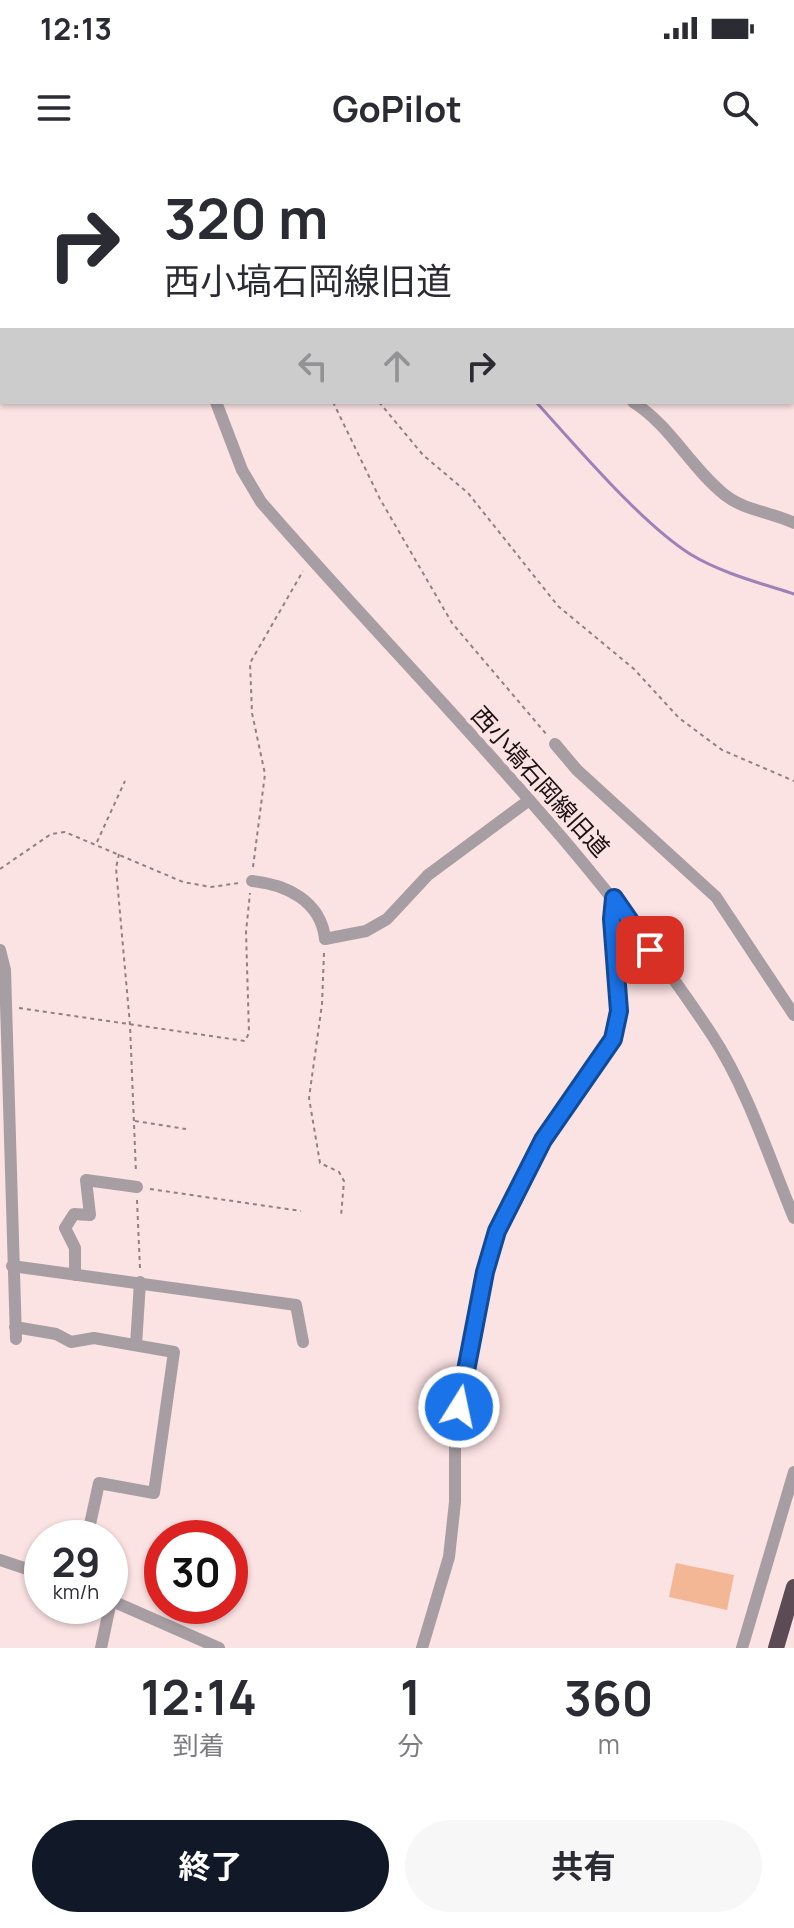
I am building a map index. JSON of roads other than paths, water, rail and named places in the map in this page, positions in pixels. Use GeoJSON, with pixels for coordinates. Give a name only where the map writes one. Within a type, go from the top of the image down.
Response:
{"type":"FeatureCollection","features":[{"type":"Feature","properties":{"kind":"highway"},"geometry":{"type":"LineString","coordinates":[[776,1648],[794,1587]]}},
{"type":"Feature","properties":{"kind":"street","name":"西小塙石岡線旧道"},"geometry":{"type":"LineString","coordinates":[[217,404],[250,485],[311,560],[614,898],[713,1036],[737,1084],[794,1218]]}},
{"type":"Feature","properties":{"kind":"street"},"geometry":{"type":"LineString","coordinates":[[636,404],[650,415],[725,495],[746,507],[794,523]]}},
{"type":"Feature","properties":{"kind":"street"},"geometry":{"type":"LineString","coordinates":[[555,744],[577,770],[716,897],[794,1015]]}},
{"type":"Feature","properties":{"kind":"street"},"geometry":{"type":"LineString","coordinates":[[252,881],[283,885],[293,891],[315,912],[324,927],[325,939],[366,931],[387,919],[428,875],[528,801]]}},
{"type":"Feature","properties":{"kind":"street"},"geometry":{"type":"LineString","coordinates":[[422,1648],[449,1557],[455,1502],[454,1442],[490,1253],[507,1210],[543,1140],[605,1055],[617,1025],[614,898]]}},
{"type":"Feature","properties":{"kind":"street"},"geometry":{"type":"LineString","coordinates":[[0,950],[6,1007],[8,1258],[15,1333],[56,1334],[71,1342],[94,1338],[174,1352],[154,1493],[99,1483],[91,1520]]}},
{"type":"Feature","properties":{"kind":"street"},"geometry":{"type":"LineString","coordinates":[[75,1275],[75,1248],[65,1228],[74,1214],[90,1215],[86,1180],[137,1187]]}},
{"type":"Feature","properties":{"kind":"street"},"geometry":{"type":"LineString","coordinates":[[8,1258],[75,1275],[296,1305],[303,1342]]}},
{"type":"Feature","properties":{"kind":"street"},"geometry":{"type":"LineString","coordinates":[[136,1345],[140,1282]]}},
{"type":"Feature","properties":{"kind":"street"},"geometry":{"type":"LineString","coordinates":[[742,1648],[794,1472]]}},
{"type":"Feature","properties":{"kind":"street"},"geometry":{"type":"LineString","coordinates":[[0,1560],[24,1568]]}},
{"type":"Feature","properties":{"kind":"street"},"geometry":{"type":"LineString","coordinates":[[128,1608],[219,1648]]}},
{"type":"Feature","properties":{"kind":"street"},"geometry":{"type":"LineString","coordinates":[[101,1648],[106,1624]]}},
{"type":"Feature","properties":{"kind":"waterway"},"geometry":{"type":"LineString","coordinates":[[538,404],[610,483],[671,540],[715,567],[794,594]]}}]}
